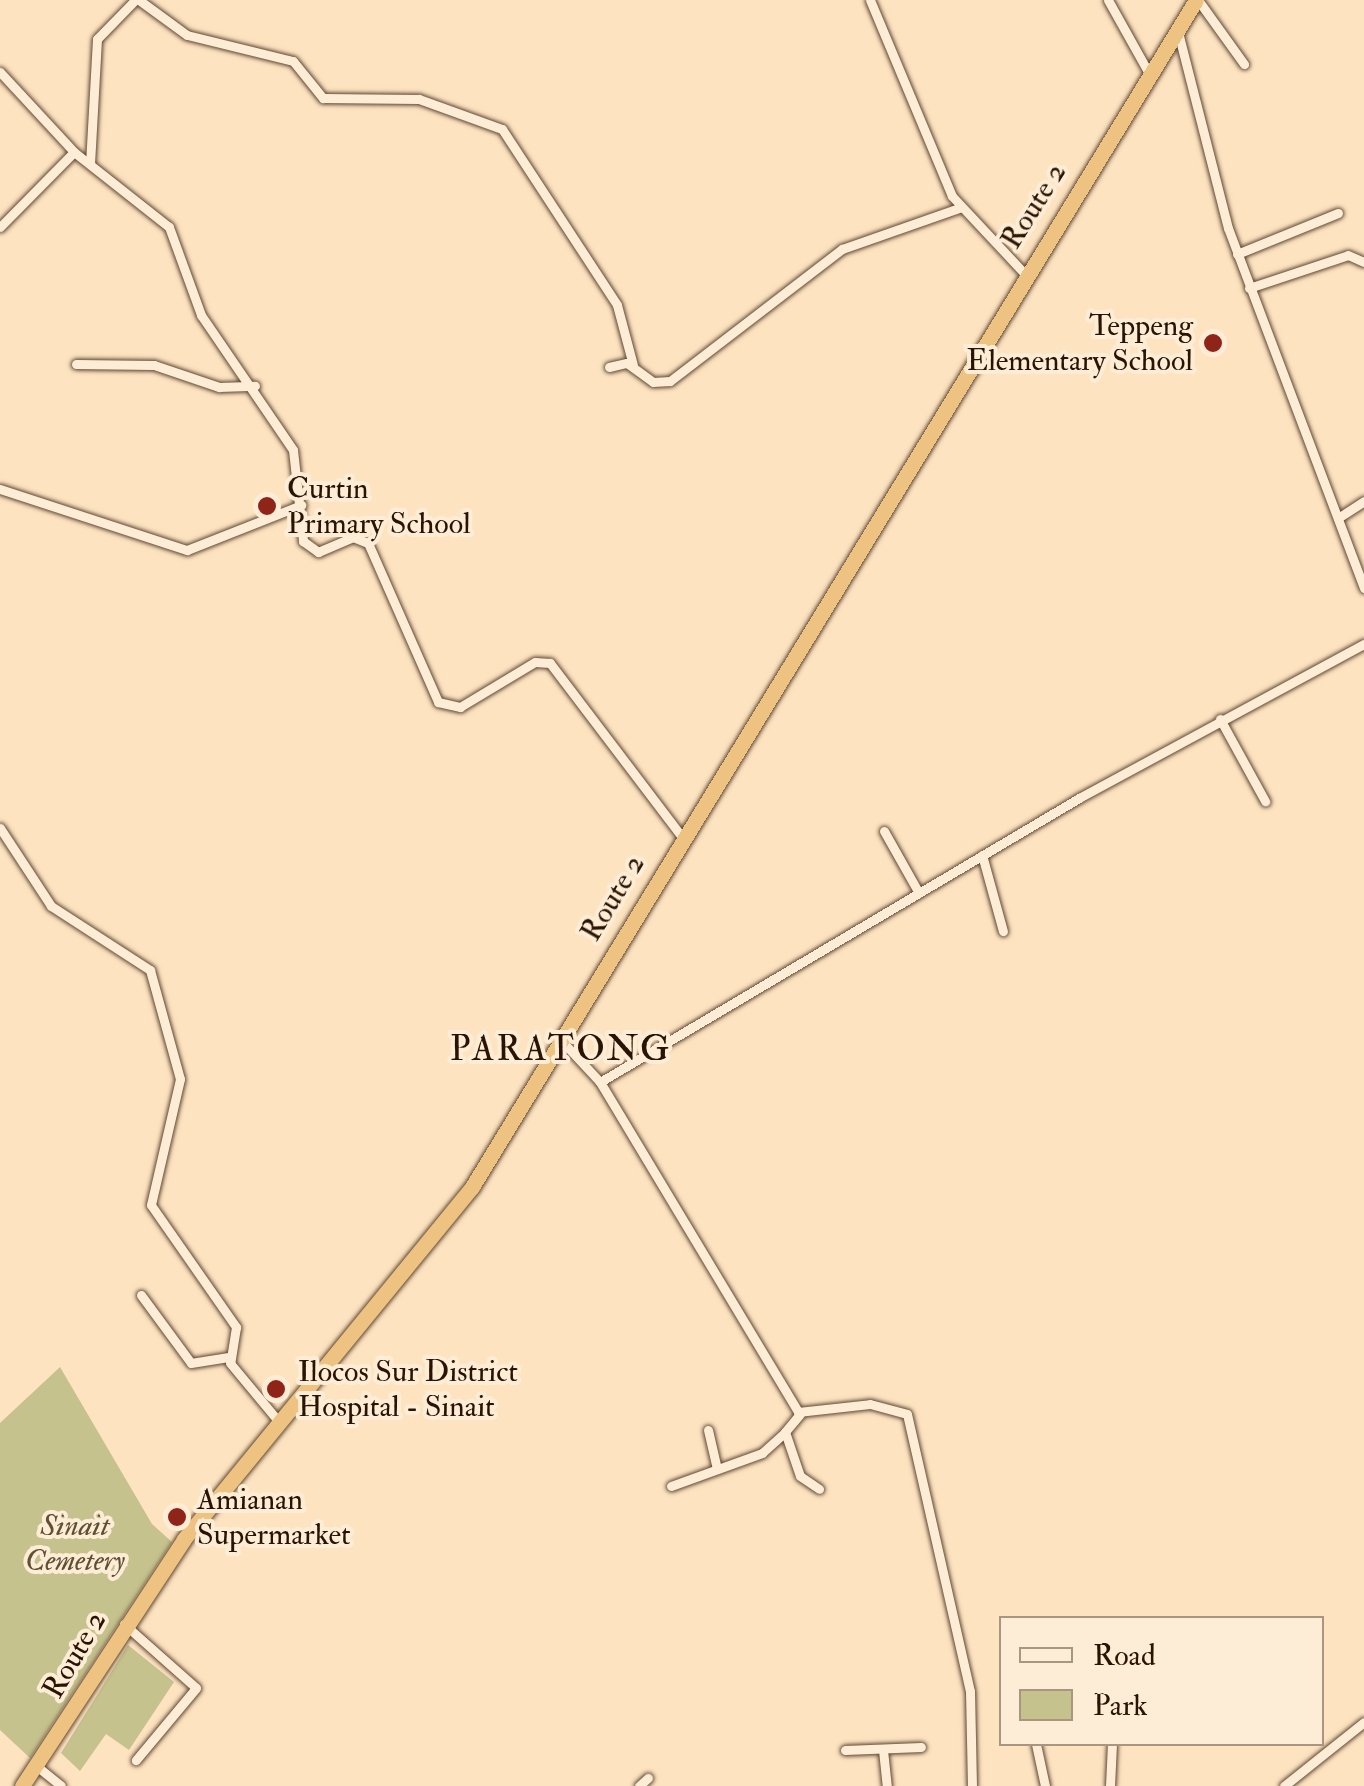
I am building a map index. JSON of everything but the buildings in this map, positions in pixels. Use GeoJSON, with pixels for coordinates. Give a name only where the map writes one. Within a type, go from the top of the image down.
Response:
{"type":"FeatureCollection","features":[{"type":"Feature","properties":{"kind":"highway","name":"Route 2"},"geometry":{"type":"LineString","coordinates":[[22,1786],[39,1768],[124,1624],[280,1424],[448,1222],[1024,274],[1197,0]]}},
{"type":"Feature","properties":{"kind":"street"},"geometry":{"type":"LineString","coordinates":[[90,164],[97,39],[140,0],[187,36],[293,61],[323,98],[420,99],[502,129],[617,305],[633,365],[653,382],[670,382],[842,249],[959,208]]}},
{"type":"Feature","properties":{"kind":"street"},"geometry":{"type":"LineString","coordinates":[[870,0],[959,208],[1024,274]]}},
{"type":"Feature","properties":{"kind":"street"},"geometry":{"type":"LineString","coordinates":[[1108,0],[1150,75]]}},
{"type":"Feature","properties":{"kind":"street"},"geometry":{"type":"LineString","coordinates":[[1197,0],[1244,64]]}},
{"type":"Feature","properties":{"kind":"street"},"geometry":{"type":"LineString","coordinates":[[1177,30],[1249,288],[1364,588]]}},
{"type":"Feature","properties":{"kind":"street"},"geometry":{"type":"LineString","coordinates":[[0,72],[74,152],[169,227],[201,315],[255,386],[292,450],[312,550],[354,536],[370,546],[438,702],[460,707],[535,662],[550,663],[682,837]]}},
{"type":"Feature","properties":{"kind":"street"},"geometry":{"type":"LineString","coordinates":[[0,227],[74,152]]}},
{"type":"Feature","properties":{"kind":"street"},"geometry":{"type":"LineString","coordinates":[[1238,254],[1338,212]]}},
{"type":"Feature","properties":{"kind":"street"},"geometry":{"type":"LineString","coordinates":[[1249,288],[1348,255],[1364,262]]}},
{"type":"Feature","properties":{"kind":"street"},"geometry":{"type":"LineString","coordinates":[[76,364],[154,365],[227,388],[255,386]]}},
{"type":"Feature","properties":{"kind":"street"},"geometry":{"type":"LineString","coordinates":[[609,367],[633,365]]}},
{"type":"Feature","properties":{"kind":"street"},"geometry":{"type":"LineString","coordinates":[[0,488],[187,550],[301,505]]}},
{"type":"Feature","properties":{"kind":"street"},"geometry":{"type":"LineString","coordinates":[[1338,518],[1364,502]]}},
{"type":"Feature","properties":{"kind":"street"},"geometry":{"type":"LineString","coordinates":[[1352,554],[1364,544]]}},
{"type":"Feature","properties":{"kind":"street"},"geometry":{"type":"LineString","coordinates":[[600,1082],[982,855],[1220,719],[1364,644]]}},
{"type":"Feature","properties":{"kind":"street"},"geometry":{"type":"LineString","coordinates":[[1220,719],[1265,801]]}},
{"type":"Feature","properties":{"kind":"street"},"geometry":{"type":"LineString","coordinates":[[0,828],[51,906],[152,976],[180,1079],[150,1205],[236,1327],[229,1357]]}},
{"type":"Feature","properties":{"kind":"street"},"geometry":{"type":"LineString","coordinates":[[884,831],[919,893]]}},
{"type":"Feature","properties":{"kind":"street"},"geometry":{"type":"LineString","coordinates":[[982,855],[1003,932]]}},
{"type":"Feature","properties":{"kind":"street"},"geometry":{"type":"LineString","coordinates":[[561,1040],[600,1082],[800,1414]]}},
{"type":"Feature","properties":{"kind":"street"},"geometry":{"type":"LineString","coordinates":[[142,1295],[191,1363],[229,1357]]}},
{"type":"Feature","properties":{"kind":"street"},"geometry":{"type":"LineString","coordinates":[[229,1357],[280,1424]]}},
{"type":"Feature","properties":{"kind":"street"},"geometry":{"type":"LineString","coordinates":[[671,1486],[762,1453],[800,1414],[870,1404],[907,1414],[970,1691],[972,1786]]}},
{"type":"Feature","properties":{"kind":"street"},"geometry":{"type":"LineString","coordinates":[[708,1430],[717,1468]]}},
{"type":"Feature","properties":{"kind":"street"},"geometry":{"type":"LineString","coordinates":[[785,1432],[800,1476],[818,1489]]}},
{"type":"Feature","properties":{"kind":"street"},"geometry":{"type":"LineString","coordinates":[[124,1624],[196,1688],[136,1760]]}},
{"type":"Feature","properties":{"kind":"street"},"geometry":{"type":"LineString","coordinates":[[1284,1786],[1364,1722]]}},
{"type":"Feature","properties":{"kind":"street"},"geometry":{"type":"LineString","coordinates":[[1036,1746],[1045,1786]]}},
{"type":"Feature","properties":{"kind":"street"},"geometry":{"type":"LineString","coordinates":[[1110,1786],[1112,1746]]}},
{"type":"Feature","properties":{"kind":"street"},"geometry":{"type":"LineString","coordinates":[[845,1750],[920,1748]]}},
{"type":"Feature","properties":{"kind":"street"},"geometry":{"type":"LineString","coordinates":[[884,1750],[887,1786]]}},
{"type":"Feature","properties":{"kind":"street"},"geometry":{"type":"LineString","coordinates":[[39,1768],[60,1786]]}},
{"type":"Feature","properties":{"kind":"green space","name":"Sinait Cemetery"},"geometry":{"type":"Polygon","coordinates":[[[60,1367],[152,1524],[172,1542],[30,1758],[0,1730],[0,1423],[60,1367]]]}},
{"type":"Feature","properties":{"kind":"green space","name":"Sinait Cemetery"},"geometry":{"type":"Polygon","coordinates":[[[128,1645],[174,1682],[129,1750],[106,1734],[80,1771],[61,1753],[128,1645]]]}},
{"type":"Feature","properties":{"kind":"place","name":"Teppeng Elementary School"},"geometry":{"type":"Point","coordinates":[1213,343]}},
{"type":"Feature","properties":{"kind":"place","name":"Curtin Primary School"},"geometry":{"type":"Point","coordinates":[267,506]}},
{"type":"Feature","properties":{"kind":"place","name":"Ilocos Sur District Hospital - Sinait"},"geometry":{"type":"Point","coordinates":[276,1389]}},
{"type":"Feature","properties":{"kind":"place","name":"Amianan Supermarket"},"geometry":{"type":"Point","coordinates":[177,1517]}},
{"type":"Feature","properties":{"kind":"district","name":"PARATONG"},"geometry":{"type":"Point","coordinates":[561,1049]}}]}
